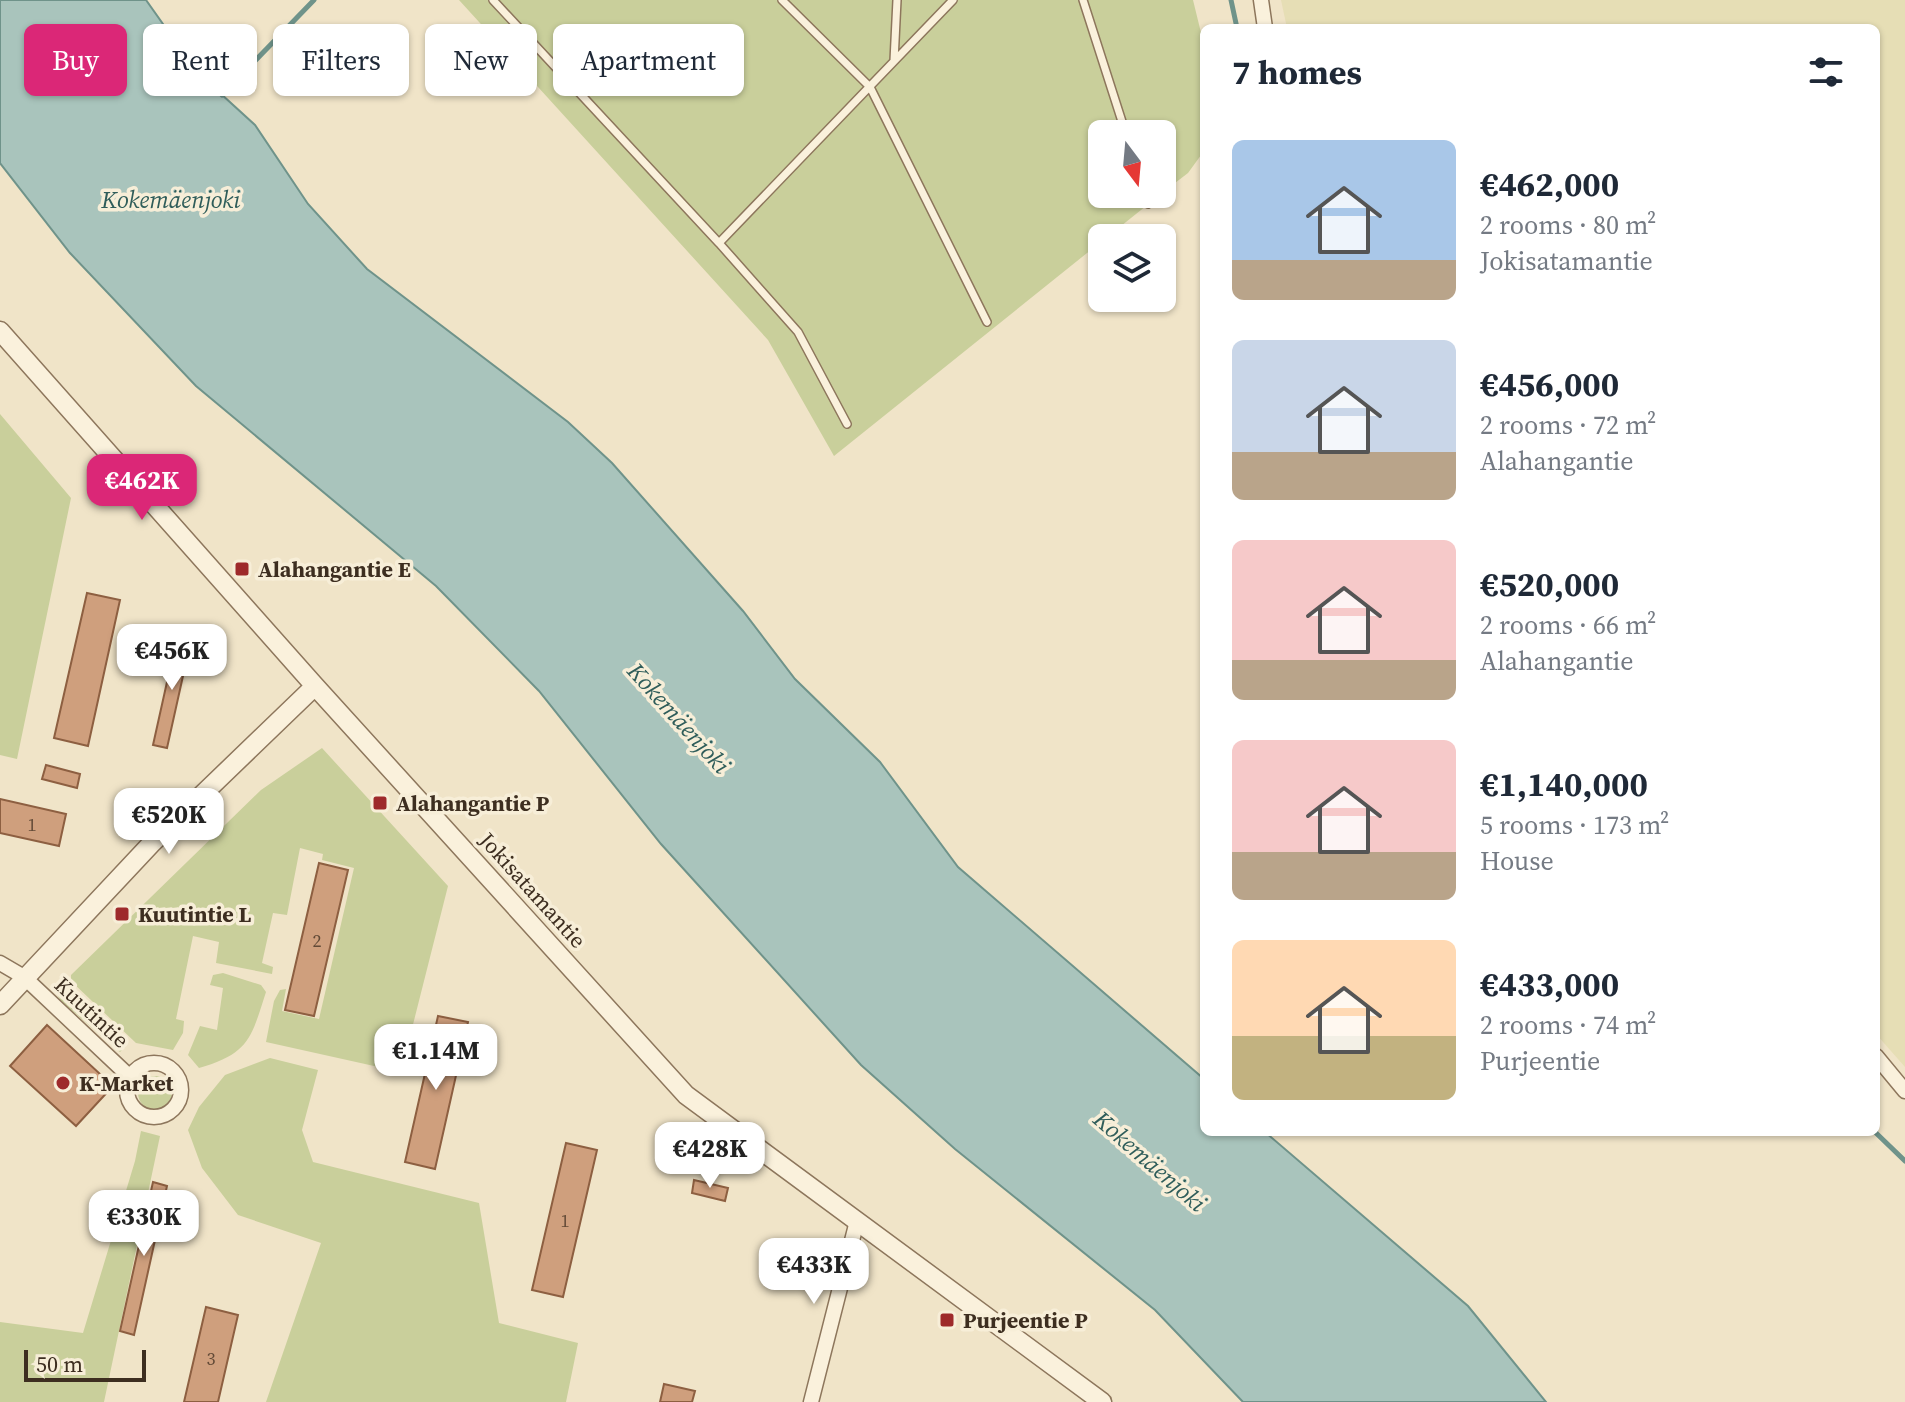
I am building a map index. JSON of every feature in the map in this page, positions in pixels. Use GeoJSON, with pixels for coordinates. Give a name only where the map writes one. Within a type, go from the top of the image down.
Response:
{"type":"FeatureCollection","features":[{"type":"Feature","properties":{"kind":"street"},"geometry":{"type":"LineString","coordinates":[[1261,0],[1264,24]]}},
{"type":"Feature","properties":{"kind":"street","name":"Jokisatamantie"},"geometry":{"type":"LineString","coordinates":[[0,331],[315,686],[686,1095],[1102,1402]]}},
{"type":"Feature","properties":{"kind":"street"},"geometry":{"type":"LineString","coordinates":[[0,1005],[151,844],[315,686]]}},
{"type":"Feature","properties":{"kind":"street","name":"Kuutintie"},"geometry":{"type":"LineString","coordinates":[[0,963],[24,977],[130,1077]]}},
{"type":"Feature","properties":{"kind":"street"},"geometry":{"type":"LineString","coordinates":[[1880,1061],[1905,1091]]}},
{"type":"Feature","properties":{"kind":"street"},"geometry":{"type":"LineString","coordinates":[[811,1402],[857,1221]]}},
{"type":"Feature","properties":{"kind":"lane"},"geometry":{"type":"LineString","coordinates":[[493,0],[798,332],[847,424]]}},
{"type":"Feature","properties":{"kind":"lane"},"geometry":{"type":"LineString","coordinates":[[782,0],[870,87],[987,322]]}},
{"type":"Feature","properties":{"kind":"lane"},"geometry":{"type":"LineString","coordinates":[[894,61],[897,0]]}},
{"type":"Feature","properties":{"kind":"lane"},"geometry":{"type":"LineString","coordinates":[[719,243],[953,0]]}},
{"type":"Feature","properties":{"kind":"lane"},"geometry":{"type":"LineString","coordinates":[[1083,0],[1122,120]]}},
{"type":"Feature","properties":{"kind":"shaded area"},"geometry":{"type":"Polygon","coordinates":[[[1281,0],[1905,0],[1905,1067],[1880,1039],[1880,24],[1286,24],[1281,0]]]}},
{"type":"Feature","properties":{"kind":"green space"},"geometry":{"type":"Polygon","coordinates":[[[459,0],[1193,0],[1200,29],[1200,156],[1188,173],[1176,182],[1176,120],[1088,120],[1088,208],[1144,208],[1124,224],[1088,224],[1088,252],[834,456],[768,340],[537,86],[537,24],[481,24],[459,0]]]}},
{"type":"Feature","properties":{"kind":"green space"},"geometry":{"type":"Polygon","coordinates":[[[0,414],[71,498],[17,759],[0,755],[0,414]]]}},
{"type":"Feature","properties":{"kind":"green space"},"geometry":{"type":"Polygon","coordinates":[[[322,748],[448,886],[401,1072],[266,1042],[274,1001],[280,990],[286,989],[282,1011],[319,1019],[354,868],[322,860],[323,854],[300,848],[287,915],[273,913],[262,963],[273,967],[272,974],[216,963],[219,942],[193,936],[176,1019],[184,1021],[183,1033],[173,1050],[136,1043],[71,981],[71,975],[261,790],[322,748]]]}},
{"type":"Feature","properties":{"kind":"green space"},"geometry":{"type":"Polygon","coordinates":[[[223,973],[261,985],[266,992],[246,1042],[229,1056],[199,1068],[188,1055],[200,1026],[217,1030],[223,988],[210,985],[213,975],[223,973]]]}},
{"type":"Feature","properties":{"kind":"green space"},"geometry":{"type":"Polygon","coordinates":[[[64,988],[122,1043],[124,1048],[120,1052],[61,1001],[56,993],[64,988]]]}},
{"type":"Feature","properties":{"kind":"green space"},"geometry":{"type":"Polygon","coordinates":[[[270,1058],[318,1070],[302,1130],[313,1162],[479,1203],[499,1323],[578,1343],[566,1402],[266,1402],[321,1243],[238,1215],[202,1168],[188,1130],[199,1107],[225,1075],[270,1058]]]}},
{"type":"Feature","properties":{"kind":"green space"},"geometry":{"type":"Polygon","coordinates":[[[155,1076],[167,1081],[172,1093],[167,1105],[155,1110],[143,1105],[138,1093],[143,1081],[155,1076]]]}},
{"type":"Feature","properties":{"kind":"green space"},"geometry":{"type":"Polygon","coordinates":[[[141,1131],[160,1136],[104,1402],[0,1402],[0,1322],[83,1333],[135,1161],[141,1131]]]}},
{"type":"Feature","properties":{"kind":"water","name":"Kokemäenjoki"},"geometry":{"type":"Polygon","coordinates":[[[0,0],[146,0],[163,24],[143,24],[143,96],[223,96],[255,125],[308,204],[367,269],[568,422],[612,463],[743,611],[795,679],[880,762],[958,867],[1200,1076],[1200,1136],[1270,1136],[1468,1306],[1546,1402],[1243,1402],[1155,1310],[955,1149],[861,1065],[661,844],[539,691],[436,586],[196,386],[70,253],[0,163],[0,0]]]}},
{"type":"Feature","properties":{"kind":"building"},"geometry":{"type":"Polygon","coordinates":[[[87,593],[120,600],[88,746],[54,738],[87,593]]]}},
{"type":"Feature","properties":{"kind":"building"},"geometry":{"type":"Polygon","coordinates":[[[177,637],[191,640],[167,748],[153,745],[177,637]]]}},
{"type":"Feature","properties":{"kind":"building"},"geometry":{"type":"Polygon","coordinates":[[[46,765],[80,774],[77,788],[42,779],[46,765]]]}},
{"type":"Feature","properties":{"kind":"building"},"geometry":{"type":"Polygon","coordinates":[[[0,799],[66,814],[59,846],[0,833],[0,799]]]}},
{"type":"Feature","properties":{"kind":"building"},"geometry":{"type":"Polygon","coordinates":[[[319,863],[348,870],[314,1016],[285,1010],[319,863]]]}},
{"type":"Feature","properties":{"kind":"building"},"geometry":{"type":"Polygon","coordinates":[[[438,1016],[468,1022],[435,1169],[405,1162],[438,1016]]]}},
{"type":"Feature","properties":{"kind":"building"},"geometry":{"type":"Polygon","coordinates":[[[47,1025],[113,1086],[76,1126],[10,1066],[47,1025]]]}},
{"type":"Feature","properties":{"kind":"building"},"geometry":{"type":"Polygon","coordinates":[[[566,1143],[597,1150],[563,1297],[532,1290],[566,1143]]]}},
{"type":"Feature","properties":{"kind":"building"},"geometry":{"type":"Polygon","coordinates":[[[694,1180],[728,1188],[725,1201],[692,1193],[694,1180]]]}},
{"type":"Feature","properties":{"kind":"building"},"geometry":{"type":"Polygon","coordinates":[[[153,1182],[167,1186],[134,1335],[120,1331],[153,1182]]]}},
{"type":"Feature","properties":{"kind":"building"},"geometry":{"type":"Polygon","coordinates":[[[206,1307],[238,1315],[218,1402],[184,1402],[206,1307]]]}},
{"type":"Feature","properties":{"kind":"building"},"geometry":{"type":"Polygon","coordinates":[[[664,1384],[695,1391],[692,1402],[660,1402],[664,1384]]]}},
{"type":"Feature","properties":{"kind":"waterway"},"geometry":{"type":"LineString","coordinates":[[257,59],[314,0]]}},
{"type":"Feature","properties":{"kind":"waterway"},"geometry":{"type":"LineString","coordinates":[[1231,0],[1236,24]]}},
{"type":"Feature","properties":{"kind":"waterway"},"geometry":{"type":"LineString","coordinates":[[1879,1136],[1905,1161]]}},
{"type":"Feature","properties":{"kind":"place","name":"Alahangantie E"},"geometry":{"type":"Point","coordinates":[242,569]}},
{"type":"Feature","properties":{"kind":"place","name":"Alahangantie P"},"geometry":{"type":"Point","coordinates":[380,803]}},
{"type":"Feature","properties":{"kind":"place","name":"Kuutintie L"},"geometry":{"type":"Point","coordinates":[122,914]}},
{"type":"Feature","properties":{"kind":"place","name":"K-Market"},"geometry":{"type":"Point","coordinates":[63,1083]}},
{"type":"Feature","properties":{"kind":"place","name":"Purjeentie P"},"geometry":{"type":"Point","coordinates":[947,1320]}}]}
